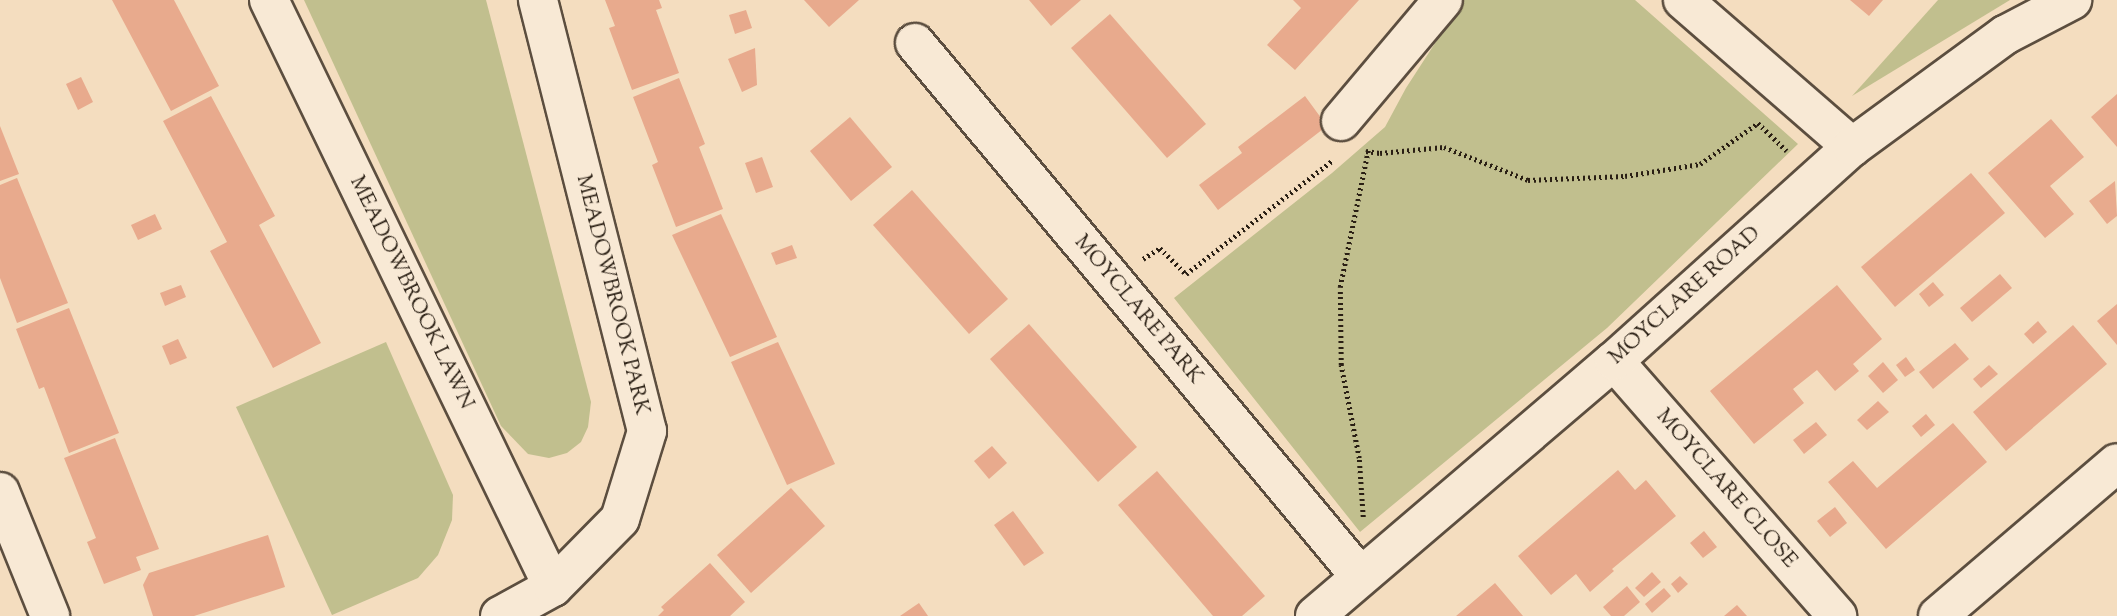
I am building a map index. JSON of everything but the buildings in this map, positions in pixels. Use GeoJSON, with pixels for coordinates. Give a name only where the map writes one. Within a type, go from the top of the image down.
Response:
{"type":"FeatureCollection","features":[{"type":"Feature","properties":{"kind":"street","name":"MEADOWBROOK LAWN"},"geometry":{"type":"LineString","coordinates":[[269,0],[553,587]]}},
{"type":"Feature","properties":{"kind":"street","name":"MEADOWBROOK PARK"},"geometry":{"type":"LineString","coordinates":[[500,616],[553,587],[620,519],[647,431],[538,0]]}},
{"type":"Feature","properties":{"kind":"street"},"geometry":{"type":"LineString","coordinates":[[1345,143],[1443,0]]}},
{"type":"Feature","properties":{"kind":"street"},"geometry":{"type":"LineString","coordinates":[[1683,0],[1852,147]]}},
{"type":"Feature","properties":{"kind":"street","name":"MOYCLARE ROAD"},"geometry":{"type":"LineString","coordinates":[[1315,616],[1614,361],[1852,147],[2005,35],[2072,0]]}},
{"type":"Feature","properties":{"kind":"street","name":"MOYCLARE PARK"},"geometry":{"type":"LineString","coordinates":[[915,43],[1360,576]]}},
{"type":"Feature","properties":{"kind":"street","name":"MOYCLARE CLOSE"},"geometry":{"type":"LineString","coordinates":[[1614,361],[1837,616]]}},
{"type":"Feature","properties":{"kind":"street"},"geometry":{"type":"LineString","coordinates":[[1938,616],[2117,463]]}},
{"type":"Feature","properties":{"kind":"street"},"geometry":{"type":"LineString","coordinates":[[0,492],[50,616]]}},
{"type":"Feature","properties":{"kind":"path"},"geometry":{"type":"LineString","coordinates":[[1345,143],[1369,152],[1444,147],[1528,180],[1625,176],[1700,164],[1758,123],[1815,179]]}},
{"type":"Feature","properties":{"kind":"path"},"geometry":{"type":"LineString","coordinates":[[1345,143],[1369,152]]}},
{"type":"Feature","properties":{"kind":"path"},"geometry":{"type":"LineString","coordinates":[[1113,280],[1160,248],[1186,274],[1345,143]]}},
{"type":"Feature","properties":{"kind":"path"},"geometry":{"type":"LineString","coordinates":[[1369,152],[1340,287],[1341,365],[1359,458],[1364,520],[1392,549]]}},
{"type":"Feature","properties":{"kind":"shaded area"},"geometry":{"type":"Polygon","coordinates":[[[304,0],[486,0],[591,402],[588,427],[581,442],[567,453],[549,458],[528,454],[501,426],[304,0]]]}},
{"type":"Feature","properties":{"kind":"shaded area"},"geometry":{"type":"Polygon","coordinates":[[[1463,0],[1635,0],[1798,144],[1607,328],[1360,532],[1174,298],[1332,173],[1385,127],[1406,88],[1463,0]]]}},
{"type":"Feature","properties":{"kind":"shaded area"},"geometry":{"type":"Polygon","coordinates":[[[1938,0],[2010,0],[1852,96],[1938,0]]]}},
{"type":"Feature","properties":{"kind":"shaded area"},"geometry":{"type":"Polygon","coordinates":[[[386,342],[453,495],[452,520],[438,555],[418,578],[332,615],[236,407],[386,342]]]}}]}
